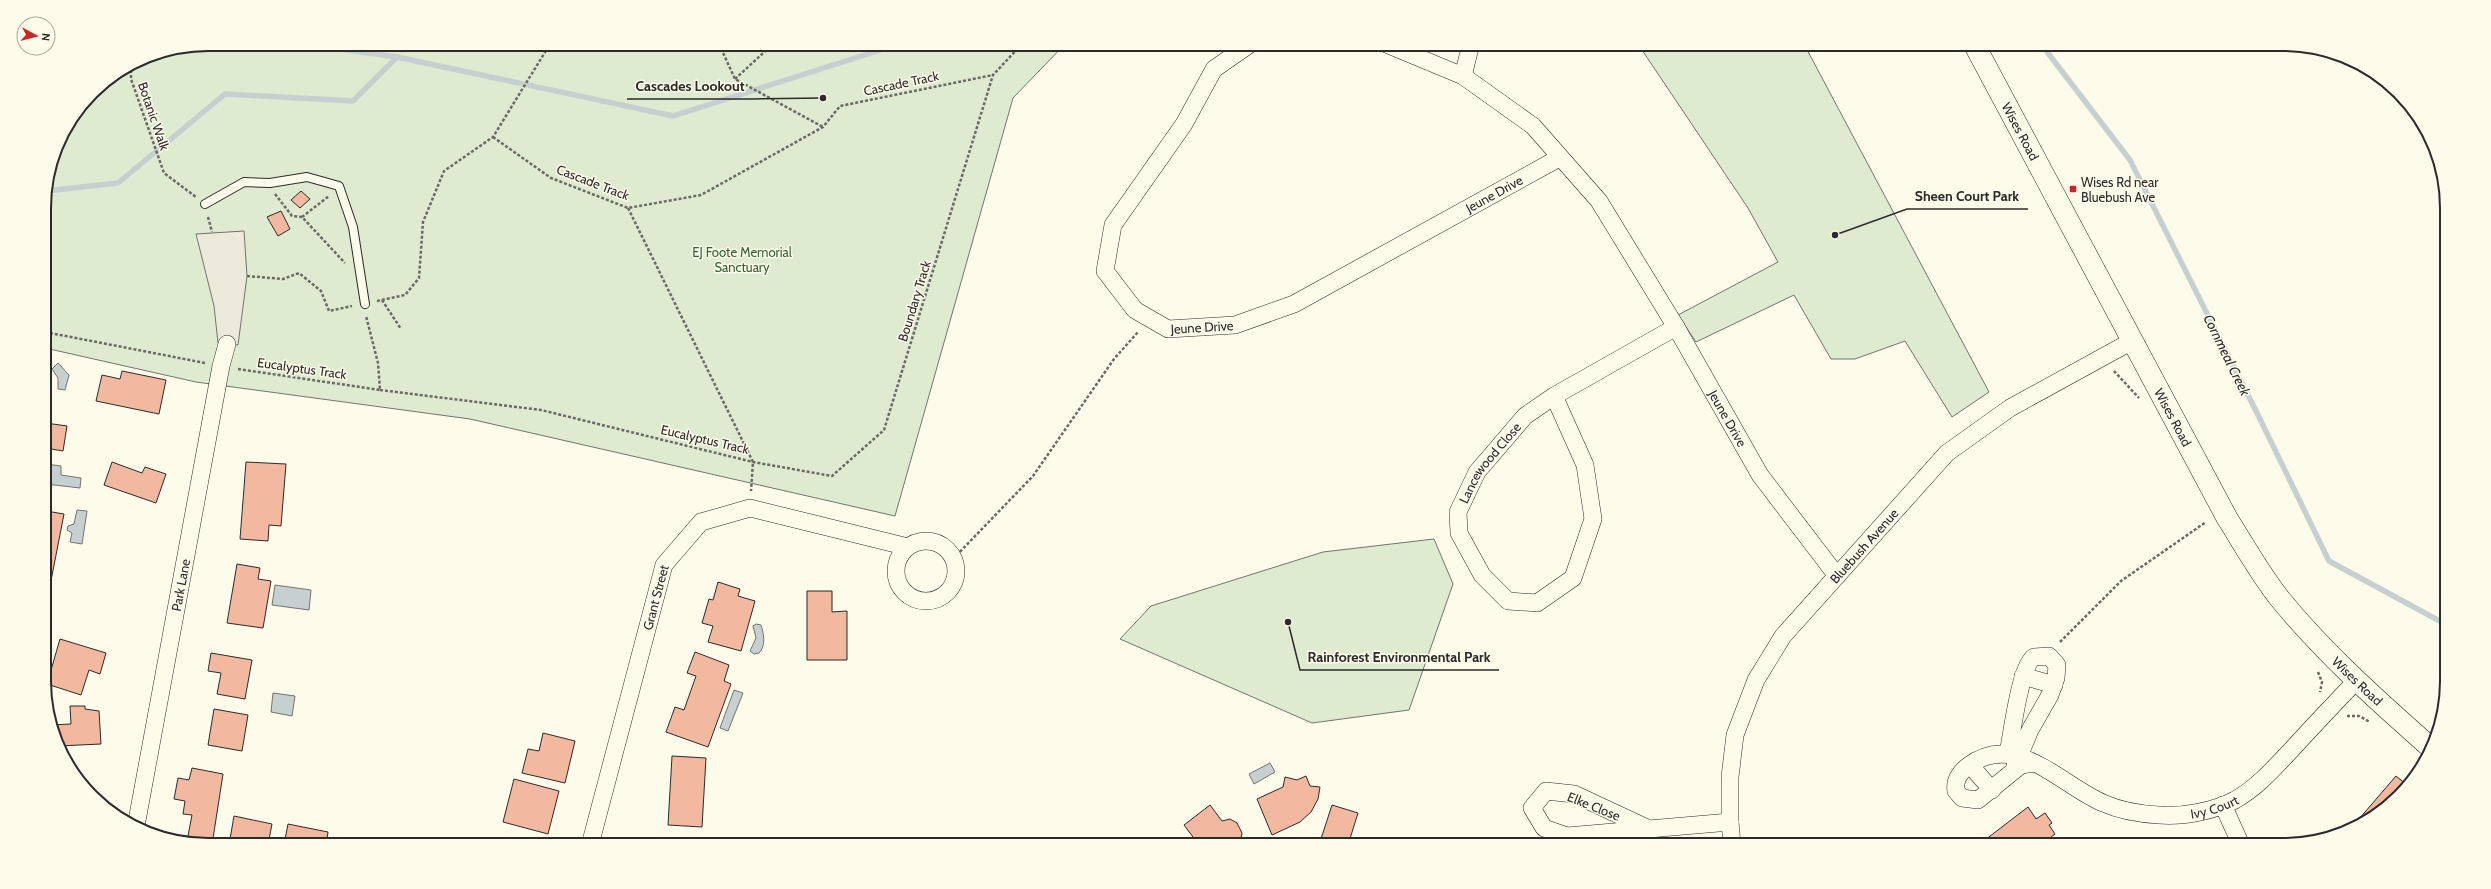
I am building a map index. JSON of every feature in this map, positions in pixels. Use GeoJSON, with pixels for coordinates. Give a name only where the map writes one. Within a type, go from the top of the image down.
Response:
{"type":"FeatureCollection","features":[{"type":"Feature","properties":{"kind":"street","name":"Jeune Drive"},"geometry":{"type":"LineString","coordinates":[[1240,51],[1214,69],[1184,124],[1113,225],[1104,271],[1135,310],[1168,329],[1235,325],[1294,304],[1559,158]]}},
{"type":"Feature","properties":{"kind":"street","name":"Jeune Drive"},"geometry":{"type":"LineString","coordinates":[[1403,51],[1463,76],[1533,126],[1559,158],[1599,201],[1676,327],[1760,475],[1837,576]]}},
{"type":"Feature","properties":{"kind":"street"},"geometry":{"type":"LineString","coordinates":[[1463,76],[1469,51]]}},
{"type":"Feature","properties":{"kind":"street","name":"Wises Road"},"geometry":{"type":"LineString","coordinates":[[1978,51],[2227,518],[2266,580],[2309,632],[2356,681],[2427,744]]}},
{"type":"Feature","properties":{"kind":"street","name":"Lancewood Close"},"geometry":{"type":"LineString","coordinates":[[1554,396],[1584,465],[1593,519],[1573,578],[1537,603],[1508,601],[1482,576],[1459,533],[1458,512],[1477,472],[1525,416],[1554,396],[1676,327]]}},
{"type":"Feature","properties":{"kind":"street","name":"Bluebush Avenue"},"geometry":{"type":"LineString","coordinates":[[1731,838],[1730,777],[1735,735],[1756,680],[1783,636],[1948,452],[2010,408],[2132,341]]}},
{"type":"Feature","properties":{"kind":"street","name":"Park Lane"},"geometry":{"type":"LineString","coordinates":[[137,821],[221,366],[227,344]]}},
{"type":"Feature","properties":{"kind":"street","name":"Grant Street"},"geometry":{"type":"LineString","coordinates":[[592,838],[664,565],[701,522],[750,508],[908,547],[916,542],[934,542],[945,548],[953,559]]}},
{"type":"Feature","properties":{"kind":"street"},"geometry":{"type":"LineString","coordinates":[[908,547],[901,554],[896,574],[898,584],[904,593],[913,599],[934,601],[951,589],[956,569],[953,559]]}},
{"type":"Feature","properties":{"kind":"street"},"geometry":{"type":"LineString","coordinates":[[2012,773],[2014,755],[2023,676],[2027,664],[2032,658],[2055,651],[2057,667],[2054,685],[2014,755]]}},
{"type":"Feature","properties":{"kind":"street"},"geometry":{"type":"LineString","coordinates":[[2023,676],[2054,685]]}},
{"type":"Feature","properties":{"kind":"street","name":"Ivy Court"},"geometry":{"type":"LineString","coordinates":[[2035,763],[2023,764],[1992,790],[1976,800],[1965,798],[1957,793],[1955,785],[1958,777],[1970,764],[1990,754],[2014,755],[2035,763],[2086,794],[2126,811],[2166,816],[2223,805],[2242,796],[2267,775],[2356,681]]}},
{"type":"Feature","properties":{"kind":"street"},"geometry":{"type":"LineString","coordinates":[[1970,764],[1992,790]]}},
{"type":"Feature","properties":{"kind":"street","name":"Elke Close"},"geometry":{"type":"LineString","coordinates":[[1649,829],[1574,794],[1546,791],[1532,808],[1544,828],[1567,836],[1649,829],[1730,822]]}},
{"type":"Feature","properties":{"kind":"street"},"geometry":{"type":"LineString","coordinates":[[2223,805],[2238,838]]}},
{"type":"Feature","properties":{"kind":"lane"},"geometry":{"type":"LineString","coordinates":[[205,204],[244,182],[270,183],[307,177],[339,186],[353,227],[365,304]]}},
{"type":"Feature","properties":{"kind":"path"},"geometry":{"type":"LineString","coordinates":[[247,276],[283,279],[299,272],[321,291],[329,311],[406,295],[419,278],[423,222],[444,171],[493,137],[545,51]]}},
{"type":"Feature","properties":{"kind":"path"},"geometry":{"type":"LineString","coordinates":[[722,51],[735,79],[823,127]]}},
{"type":"Feature","properties":{"kind":"path"},"geometry":{"type":"LineString","coordinates":[[735,79],[765,51]]}},
{"type":"Feature","properties":{"kind":"path","name":"Boundary Track"},"geometry":{"type":"LineString","coordinates":[[753,462],[832,476],[884,430],[993,75],[1015,51]]}},
{"type":"Feature","properties":{"kind":"path","name":"Botanic Walk"},"geometry":{"type":"LineString","coordinates":[[131,71],[131,79],[164,173]]}},
{"type":"Feature","properties":{"kind":"path","name":"Cascade Track"},"geometry":{"type":"LineString","coordinates":[[493,137],[551,178],[628,208],[701,195],[823,127],[840,106],[993,75]]}},
{"type":"Feature","properties":{"kind":"path"},"geometry":{"type":"LineString","coordinates":[[270,183],[278,201],[292,216],[302,217],[320,233],[362,282]]}},
{"type":"Feature","properties":{"kind":"path"},"geometry":{"type":"LineString","coordinates":[[302,217],[339,188]]}},
{"type":"Feature","properties":{"kind":"path","name":"Eucalyptus Track"},"geometry":{"type":"LineString","coordinates":[[628,208],[753,462]]}},
{"type":"Feature","properties":{"kind":"path"},"geometry":{"type":"LineString","coordinates":[[382,300],[401,329]]}},
{"type":"Feature","properties":{"kind":"path"},"geometry":{"type":"LineString","coordinates":[[365,304],[367,324],[378,363],[380,390]]}},
{"type":"Feature","properties":{"kind":"path"},"geometry":{"type":"LineString","coordinates":[[953,559],[1032,476],[1114,359],[1150,319]]}},
{"type":"Feature","properties":{"kind":"path","name":"Eucalyptus Track"},"geometry":{"type":"LineString","coordinates":[[51,333],[221,366],[380,390],[498,403],[541,410],[753,462]]}},
{"type":"Feature","properties":{"kind":"path"},"geometry":{"type":"LineString","coordinates":[[2107,374],[2114,371],[2144,403]]}},
{"type":"Feature","properties":{"kind":"path"},"geometry":{"type":"LineString","coordinates":[[750,508],[753,462]]}},
{"type":"Feature","properties":{"kind":"path"},"geometry":{"type":"LineString","coordinates":[[2055,651],[2061,639],[2118,584],[2206,522],[2203,515]]}},
{"type":"Feature","properties":{"kind":"path"},"geometry":{"type":"LineString","coordinates":[[2317,698],[2320,694]]}},
{"type":"Feature","properties":{"kind":"green space","name":"EJ Foote Memorial Sanctuary"},"geometry":{"type":"Polygon","coordinates":[[[198,51],[1058,51],[1013,98],[895,516],[470,419],[196,382],[51,349],[51,198],[59,158],[72,130],[97,97],[130,72],[158,59],[198,51]]]}},
{"type":"Feature","properties":{"kind":"green space"},"geometry":{"type":"Polygon","coordinates":[[[1643,51],[1808,51],[1989,392],[1952,417],[1905,341],[1855,359],[1831,359],[1794,295],[1696,342],[1678,315],[1778,262],[1748,208],[1643,51]]]}},
{"type":"Feature","properties":{"kind":"green space"},"geometry":{"type":"Polygon","coordinates":[[[1434,539],[1453,584],[1409,710],[1312,723],[1120,639],[1151,606],[1323,552],[1434,539]]]}},
{"type":"Feature","properties":{"kind":"shaded area"},"geometry":{"type":"Polygon","coordinates":[[[244,231],[247,276],[238,345],[218,343],[214,306],[196,234],[244,231]]]}},
{"type":"Feature","properties":{"kind":"shaded area"},"geometry":{"type":"Polygon","coordinates":[[[58,363],[69,375],[65,390],[58,389],[58,378],[52,369],[58,363]]]}},
{"type":"Feature","properties":{"kind":"shaded area"},"geometry":{"type":"Polygon","coordinates":[[[51,465],[61,466],[61,475],[81,478],[80,488],[51,485],[51,465]]]}},
{"type":"Feature","properties":{"kind":"shaded area"},"geometry":{"type":"Polygon","coordinates":[[[77,510],[87,511],[82,544],[70,542],[72,533],[67,530],[68,526],[74,524],[77,510]]]}},
{"type":"Feature","properties":{"kind":"shaded area"},"geometry":{"type":"Polygon","coordinates":[[[275,585],[311,590],[309,610],[272,605],[275,585]]]}},
{"type":"Feature","properties":{"kind":"shaded area"},"geometry":{"type":"Polygon","coordinates":[[[756,624],[761,625],[764,640],[763,647],[759,653],[754,654],[750,651],[756,638],[753,626],[756,624]]]}},
{"type":"Feature","properties":{"kind":"shaded area"},"geometry":{"type":"Polygon","coordinates":[[[734,690],[743,693],[728,731],[720,728],[734,690]]]}},
{"type":"Feature","properties":{"kind":"shaded area"},"geometry":{"type":"Polygon","coordinates":[[[273,693],[295,696],[292,716],[271,712],[273,693]]]}},
{"type":"Feature","properties":{"kind":"shaded area"},"geometry":{"type":"Polygon","coordinates":[[[1270,763],[1275,772],[1254,784],[1249,774],[1270,763]]]}},
{"type":"Feature","properties":{"kind":"building"},"geometry":{"type":"Polygon","coordinates":[[[301,191],[310,199],[300,208],[291,200],[301,191]]]}},
{"type":"Feature","properties":{"kind":"building"},"geometry":{"type":"Polygon","coordinates":[[[281,211],[290,229],[278,236],[267,217],[281,211]]]}},
{"type":"Feature","properties":{"kind":"building"},"geometry":{"type":"Polygon","coordinates":[[[122,371],[166,380],[159,414],[96,401],[102,375],[120,379],[122,371]]]}},
{"type":"Feature","properties":{"kind":"building"},"geometry":{"type":"Polygon","coordinates":[[[51,424],[67,426],[63,451],[51,449],[51,424]]]}},
{"type":"Feature","properties":{"kind":"building"},"geometry":{"type":"Polygon","coordinates":[[[112,462],[142,473],[145,467],[166,474],[156,503],[104,485],[112,462]]]}},
{"type":"Feature","properties":{"kind":"building"},"geometry":{"type":"Polygon","coordinates":[[[246,462],[286,464],[281,526],[269,525],[268,541],[240,539],[246,462]]]}},
{"type":"Feature","properties":{"kind":"building"},"geometry":{"type":"Polygon","coordinates":[[[51,512],[64,514],[51,581],[51,512]]]}},
{"type":"Feature","properties":{"kind":"building"},"geometry":{"type":"Polygon","coordinates":[[[237,564],[260,568],[258,579],[271,581],[263,628],[227,623],[237,564]]]}},
{"type":"Feature","properties":{"kind":"building"},"geometry":{"type":"Polygon","coordinates":[[[718,582],[740,589],[738,596],[755,601],[741,651],[708,642],[713,626],[702,623],[709,599],[713,600],[718,582]]]}},
{"type":"Feature","properties":{"kind":"building"},"geometry":{"type":"Polygon","coordinates":[[[807,591],[832,591],[832,612],[847,611],[847,660],[807,660],[807,591]]]}},
{"type":"Feature","properties":{"kind":"building"},"geometry":{"type":"Polygon","coordinates":[[[60,639],[106,653],[100,674],[89,670],[81,695],[51,685],[51,670],[60,639]]]}},
{"type":"Feature","properties":{"kind":"building"},"geometry":{"type":"Polygon","coordinates":[[[695,652],[729,665],[724,681],[731,684],[708,747],[666,732],[675,707],[684,710],[696,676],[687,673],[695,652]]]}},
{"type":"Feature","properties":{"kind":"building"},"geometry":{"type":"Polygon","coordinates":[[[211,653],[252,660],[245,699],[217,694],[221,673],[208,671],[211,653]]]}},
{"type":"Feature","properties":{"kind":"building"},"geometry":{"type":"Polygon","coordinates":[[[70,706],[85,706],[85,709],[99,711],[101,744],[65,746],[57,725],[71,724],[70,706]]]}},
{"type":"Feature","properties":{"kind":"building"},"geometry":{"type":"Polygon","coordinates":[[[214,709],[248,715],[242,751],[208,745],[214,709]]]}},
{"type":"Feature","properties":{"kind":"building"},"geometry":{"type":"Polygon","coordinates":[[[543,733],[575,741],[565,783],[522,773],[528,749],[539,751],[543,733]]]}},
{"type":"Feature","properties":{"kind":"building"},"geometry":{"type":"Polygon","coordinates":[[[672,756],[706,758],[702,827],[668,825],[672,756]]]}},
{"type":"Feature","properties":{"kind":"building"},"geometry":{"type":"Polygon","coordinates":[[[192,768],[223,774],[213,838],[188,837],[192,815],[183,814],[185,801],[174,799],[178,778],[189,780],[192,768]]]}},
{"type":"Feature","properties":{"kind":"building"},"geometry":{"type":"Polygon","coordinates":[[[1306,776],[1310,786],[1320,787],[1318,799],[1311,812],[1300,822],[1272,835],[1257,799],[1283,787],[1285,777],[1297,780],[1306,776]]]}},
{"type":"Feature","properties":{"kind":"building"},"geometry":{"type":"Polygon","coordinates":[[[2396,776],[2403,782],[2386,799],[2360,817],[2396,776]]]}},
{"type":"Feature","properties":{"kind":"building"},"geometry":{"type":"Polygon","coordinates":[[[514,779],[559,791],[548,834],[503,822],[514,779]]]}},
{"type":"Feature","properties":{"kind":"building"},"geometry":{"type":"Polygon","coordinates":[[[1210,805],[1222,821],[1230,819],[1237,823],[1242,833],[1241,838],[1194,838],[1184,825],[1210,805]]]}},
{"type":"Feature","properties":{"kind":"building"},"geometry":{"type":"Polygon","coordinates":[[[1332,805],[1358,813],[1350,838],[1321,838],[1332,805]]]}},
{"type":"Feature","properties":{"kind":"building"},"geometry":{"type":"Polygon","coordinates":[[[2028,807],[2036,819],[2045,813],[2052,823],[2049,825],[2055,834],[2050,838],[1988,838],[2028,807]]]}},
{"type":"Feature","properties":{"kind":"building"},"geometry":{"type":"Polygon","coordinates":[[[234,816],[272,824],[269,838],[230,838],[234,816]]]}},
{"type":"Feature","properties":{"kind":"building"},"geometry":{"type":"Polygon","coordinates":[[[288,824],[328,832],[327,838],[285,838],[288,824]]]}},
{"type":"Feature","properties":{"kind":"waterway"},"geometry":{"type":"LineString","coordinates":[[355,51],[397,57],[673,116],[877,51]]}},
{"type":"Feature","properties":{"kind":"waterway","name":"Cornmeal Creek"},"geometry":{"type":"LineString","coordinates":[[2046,51],[2130,160],[2260,419],[2329,561],[2440,621]]}},
{"type":"Feature","properties":{"kind":"waterway"},"geometry":{"type":"LineString","coordinates":[[52,190],[118,183],[225,94],[353,101],[397,57]]}},
{"type":"Feature","properties":{"kind":"place","name":"Cascades Lookout"},"geometry":{"type":"Point","coordinates":[823,98]}},
{"type":"Feature","properties":{"kind":"place","name":"Wises Rd near Bluebush Ave"},"geometry":{"type":"Point","coordinates":[2073,189]}},
{"type":"Feature","properties":{"kind":"place","name":"Sheen Court Park"},"geometry":{"type":"Point","coordinates":[1835,235]}},
{"type":"Feature","properties":{"kind":"place","name":"Rainforest Environmental Park"},"geometry":{"type":"Point","coordinates":[1288,622]}}]}
